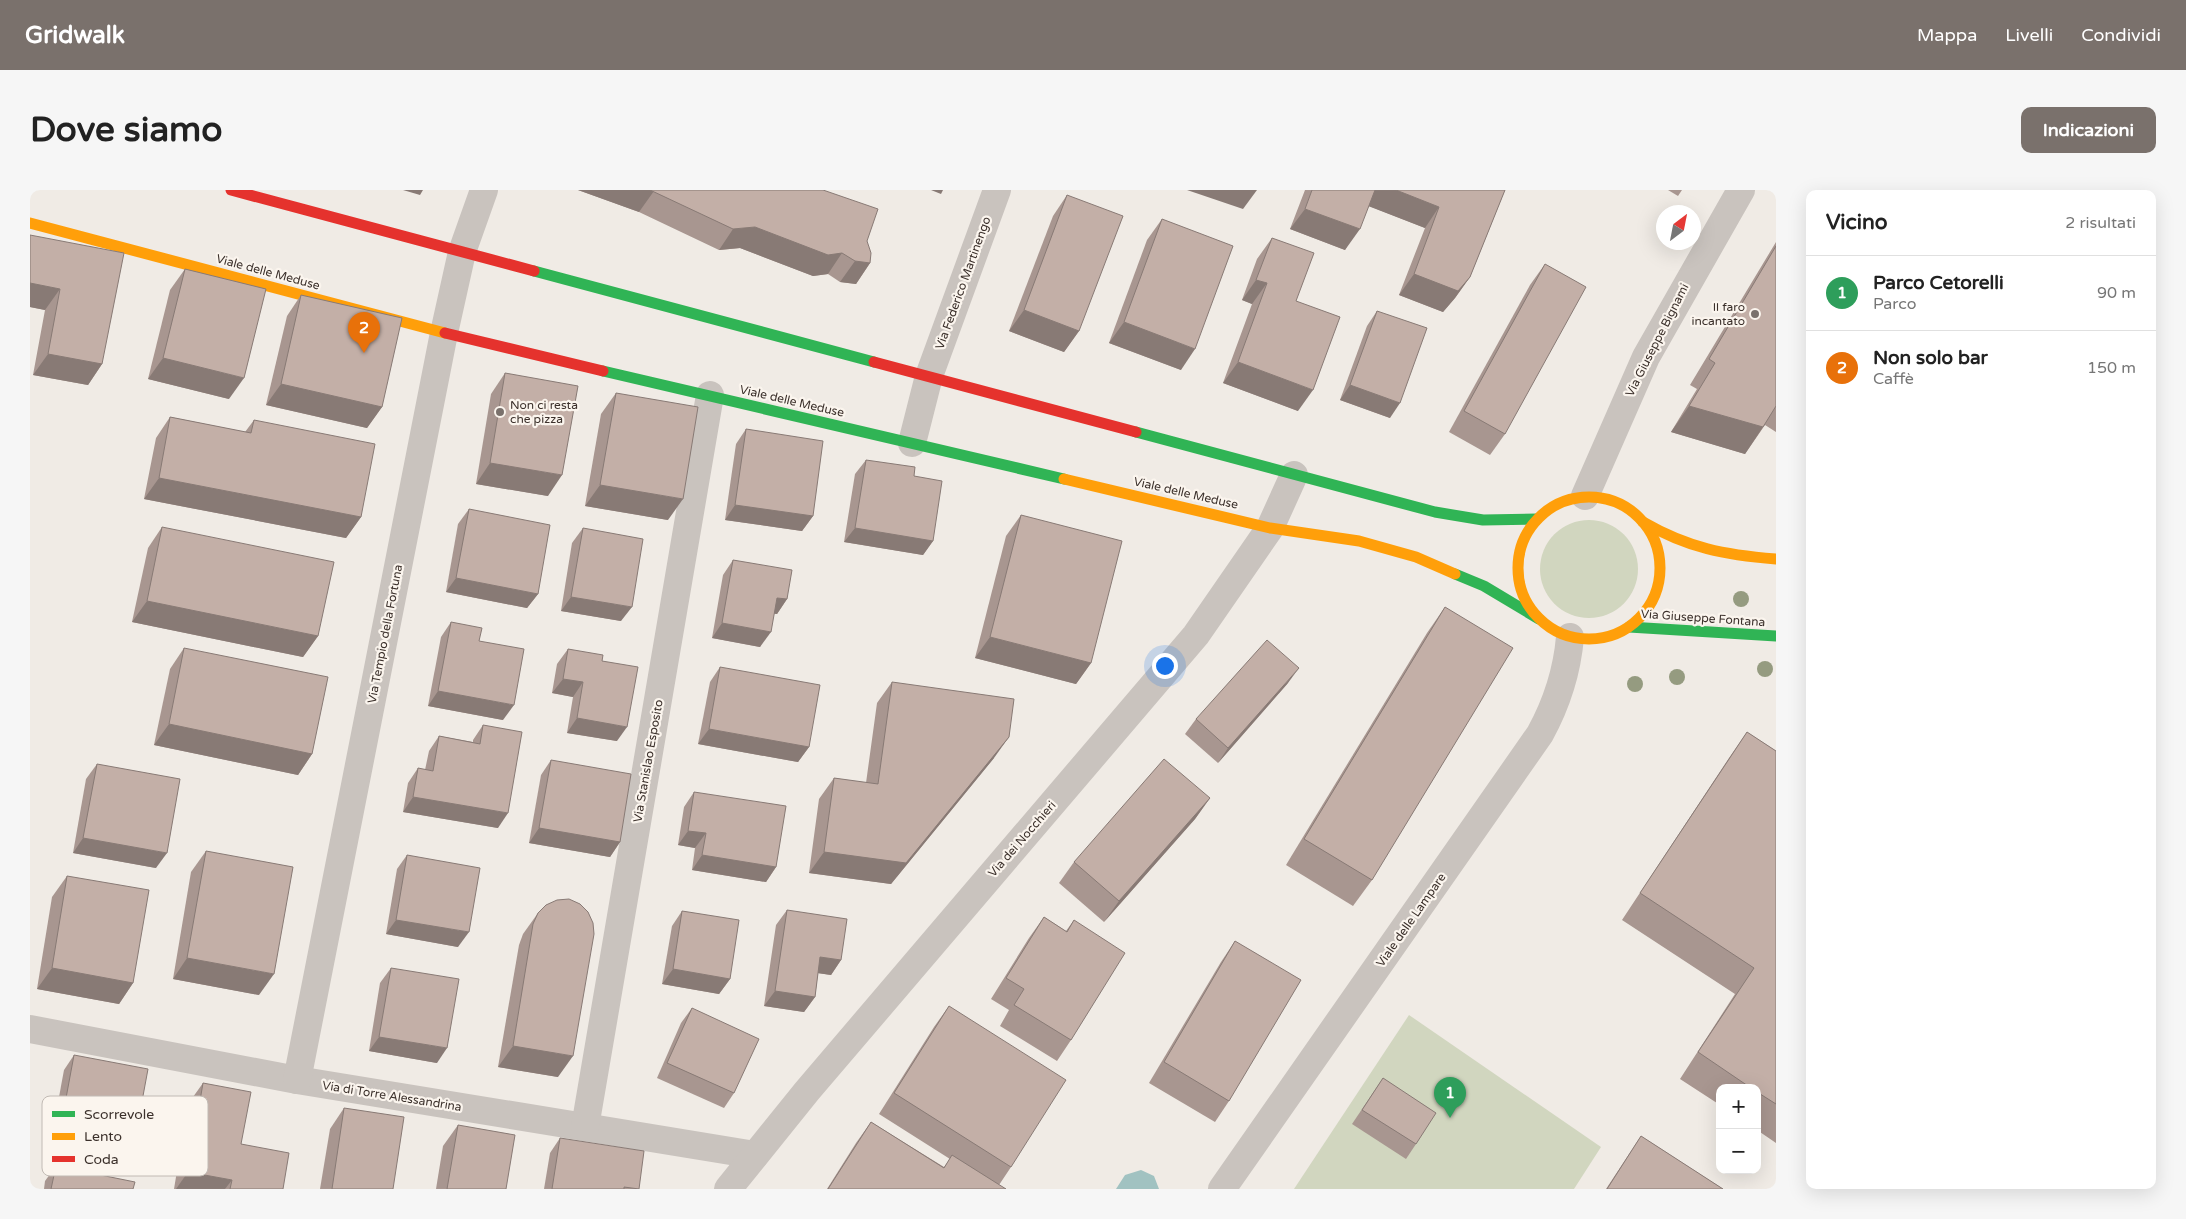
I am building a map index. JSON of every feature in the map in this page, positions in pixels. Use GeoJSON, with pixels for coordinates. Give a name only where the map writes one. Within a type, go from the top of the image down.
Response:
{"type":"FeatureCollection","features":[{"type":"Feature","properties":{"kind":"street"},"geometry":{"type":"LineString","coordinates":[[231,190],[1294,475],[1459,516],[1490,520],[1537,519]]}},
{"type":"Feature","properties":{"kind":"street","name":"Via Tempio della Fortuna"},"geometry":{"type":"LineString","coordinates":[[297,1080],[444,333],[462,252],[484,190]]}},
{"type":"Feature","properties":{"kind":"street","name":"Via Federico Martinengo"},"geometry":{"type":"LineString","coordinates":[[912,443],[929,376],[997,190]]}},
{"type":"Feature","properties":{"kind":"street","name":"Via Giuseppe Bignami"},"geometry":{"type":"LineString","coordinates":[[1585,496],[1646,357],[1741,190]]}},
{"type":"Feature","properties":{"kind":"street","name":"Viale delle Meduse"},"geometry":{"type":"LineString","coordinates":[[30,223],[444,333],[1270,528],[1359,541],[1416,557],[1484,586],[1539,619]]}},
{"type":"Feature","properties":{"kind":"street","name":"Via Stanislao Esposito"},"geometry":{"type":"LineString","coordinates":[[585,1127],[710,395]]}},
{"type":"Feature","properties":{"kind":"street","name":"Via dei Nocchieri"},"geometry":{"type":"LineString","coordinates":[[728,1189],[807,1091],[1184,650],[1224,598],[1270,528],[1294,475]]}},
{"type":"Feature","properties":{"kind":"street"},"geometry":{"type":"LineString","coordinates":[[1644,522],[1656,542],[1661,566],[1658,590],[1646,611],[1629,627],[1610,636],[1597,639],[1570,637],[1553,630],[1539,619],[1526,601],[1518,581],[1518,558],[1524,537],[1537,519],[1551,507],[1567,500],[1585,496],[1607,499],[1627,508],[1644,522],[1670,537],[1700,550],[1715,554],[1776,559]]}},
{"type":"Feature","properties":{"kind":"street","name":"Via Giuseppe Fontana"},"geometry":{"type":"LineString","coordinates":[[1629,627],[1776,636]]}},
{"type":"Feature","properties":{"kind":"street","name":"Viale delle Lampare"},"geometry":{"type":"LineString","coordinates":[[1222,1189],[1540,734],[1554,708],[1563,680],[1570,637]]}},
{"type":"Feature","properties":{"kind":"street","name":"Via di Torre Alessandrina"},"geometry":{"type":"LineString","coordinates":[[30,1029],[297,1080],[755,1155]]}},
{"type":"Feature","properties":{"kind":"green space"},"geometry":{"type":"Polygon","coordinates":[[[1589,520],[1608,524],[1623,535],[1634,550],[1638,569],[1634,588],[1623,603],[1608,614],[1589,618],[1570,614],[1555,603],[1544,588],[1540,569],[1544,550],[1555,535],[1570,524],[1589,520]]]}},
{"type":"Feature","properties":{"kind":"green space"},"geometry":{"type":"Polygon","coordinates":[[[1409,1015],[1601,1147],[1574,1189],[1294,1189],[1409,1015]]]}},
{"type":"Feature","properties":{"kind":"water"},"geometry":{"type":"Polygon","coordinates":[[[1141,1170],[1154,1176],[1159,1189],[1116,1189],[1125,1175],[1141,1170]]]}},
{"type":"Feature","properties":{"kind":"building"},"geometry":{"type":"Polygon","coordinates":[[[650,190],[823,190],[878,209],[867,241],[871,253],[870,263],[855,261],[842,253],[828,255],[755,227],[733,229],[650,190]]]}},
{"type":"Feature","properties":{"kind":"building"},"geometry":{"type":"Polygon","coordinates":[[[1312,190],[1375,190],[1360,229],[1305,209],[1312,190]]]}},
{"type":"Feature","properties":{"kind":"building"},"geometry":{"type":"Polygon","coordinates":[[[1396,190],[1505,190],[1470,277],[1458,291],[1414,274],[1439,207],[1396,190]]]}},
{"type":"Feature","properties":{"kind":"building"},"geometry":{"type":"Polygon","coordinates":[[[1067,195],[1123,216],[1079,331],[1024,310],[1067,195]]]}},
{"type":"Feature","properties":{"kind":"building"},"geometry":{"type":"Polygon","coordinates":[[[1162,219],[1233,246],[1195,349],[1124,322],[1162,219]]]}},
{"type":"Feature","properties":{"kind":"building"},"geometry":{"type":"Polygon","coordinates":[[[30,235],[124,253],[102,364],[48,354],[60,289],[30,283],[30,235]]]}},
{"type":"Feature","properties":{"kind":"building"},"geometry":{"type":"Polygon","coordinates":[[[1272,238],[1314,253],[1296,301],[1340,317],[1313,390],[1238,362],[1267,283],[1256,280],[1272,238]]]}},
{"type":"Feature","properties":{"kind":"building","name":"Il faro incantato"},"geometry":{"type":"Polygon","coordinates":[[[1776,246],[1776,406],[1763,427],[1689,406],[1715,363],[1709,359],[1776,246]]]}},
{"type":"Feature","properties":{"kind":"building"},"geometry":{"type":"Polygon","coordinates":[[[1545,264],[1586,287],[1505,434],[1464,411],[1545,264]]]}},
{"type":"Feature","properties":{"kind":"building"},"geometry":{"type":"Polygon","coordinates":[[[185,269],[266,289],[244,378],[163,358],[185,269]]]}},
{"type":"Feature","properties":{"kind":"building"},"geometry":{"type":"Polygon","coordinates":[[[301,295],[402,318],[382,407],[281,384],[301,295]]]}},
{"type":"Feature","properties":{"kind":"building"},"geometry":{"type":"Polygon","coordinates":[[[1377,311],[1427,328],[1400,403],[1350,385],[1377,311]]]}},
{"type":"Feature","properties":{"kind":"building"},"geometry":{"type":"Polygon","coordinates":[[[505,373],[578,386],[562,475],[490,463],[505,373]]]}},
{"type":"Feature","properties":{"kind":"building"},"geometry":{"type":"Polygon","coordinates":[[[616,393],[698,407],[683,499],[600,485],[616,393]]]}},
{"type":"Feature","properties":{"kind":"building"},"geometry":{"type":"Polygon","coordinates":[[[170,417],[251,433],[254,420],[375,444],[361,517],[159,478],[170,417]]]}},
{"type":"Feature","properties":{"kind":"building"},"geometry":{"type":"Polygon","coordinates":[[[746,429],[823,441],[813,516],[735,505],[746,429]]]}},
{"type":"Feature","properties":{"kind":"building"},"geometry":{"type":"Polygon","coordinates":[[[866,460],[915,467],[914,476],[942,481],[933,541],[855,528],[866,460]]]}},
{"type":"Feature","properties":{"kind":"building"},"geometry":{"type":"Polygon","coordinates":[[[469,509],[550,525],[538,594],[456,578],[469,509]]]}},
{"type":"Feature","properties":{"kind":"building"},"geometry":{"type":"Polygon","coordinates":[[[1021,515],[1122,541],[1091,663],[990,637],[1021,515]]]}},
{"type":"Feature","properties":{"kind":"building"},"geometry":{"type":"Polygon","coordinates":[[[162,527],[334,562],[318,636],[147,601],[162,527]]]}},
{"type":"Feature","properties":{"kind":"building"},"geometry":{"type":"Polygon","coordinates":[[[583,528],[643,539],[632,607],[571,597],[583,528]]]}},
{"type":"Feature","properties":{"kind":"building"},"geometry":{"type":"Polygon","coordinates":[[[733,560],[792,570],[787,599],[777,598],[771,632],[722,623],[733,560]]]}},
{"type":"Feature","properties":{"kind":"building"},"geometry":{"type":"Polygon","coordinates":[[[1445,607],[1513,648],[1372,880],[1304,839],[1445,607]]]}},
{"type":"Feature","properties":{"kind":"building"},"geometry":{"type":"Polygon","coordinates":[[[451,622],[482,628],[479,641],[524,649],[514,705],[438,691],[451,622]]]}},
{"type":"Feature","properties":{"kind":"building"},"geometry":{"type":"Polygon","coordinates":[[[1267,640],[1299,668],[1228,748],[1196,719],[1267,640]]]}},
{"type":"Feature","properties":{"kind":"building"},"geometry":{"type":"Polygon","coordinates":[[[184,648],[328,677],[312,754],[169,724],[184,648]]]}},
{"type":"Feature","properties":{"kind":"building"},"geometry":{"type":"Polygon","coordinates":[[[568,649],[603,655],[602,661],[638,667],[627,727],[577,718],[583,682],[563,679],[568,649]]]}},
{"type":"Feature","properties":{"kind":"building"},"geometry":{"type":"Polygon","coordinates":[[[720,667],[820,685],[809,747],[709,729],[720,667]]]}},
{"type":"Feature","properties":{"kind":"building"},"geometry":{"type":"Polygon","coordinates":[[[892,682],[1014,699],[1009,737],[906,863],[824,852],[834,778],[878,784],[892,682]]]}},
{"type":"Feature","properties":{"kind":"building"},"geometry":{"type":"Polygon","coordinates":[[[483,725],[522,732],[508,813],[413,797],[418,768],[433,771],[439,736],[480,744],[483,725]]]}},
{"type":"Feature","properties":{"kind":"building"},"geometry":{"type":"Polygon","coordinates":[[[1747,732],[1776,751],[1776,1104],[1761,1095],[1761,1084],[1745,1084],[1698,1052],[1754,968],[1640,893],[1747,732]]]}},
{"type":"Feature","properties":{"kind":"building"},"geometry":{"type":"Polygon","coordinates":[[[1164,759],[1210,798],[1119,901],[1074,862],[1164,759]]]}},
{"type":"Feature","properties":{"kind":"building"},"geometry":{"type":"Polygon","coordinates":[[[551,760],[631,774],[620,842],[539,828],[551,760]]]}},
{"type":"Feature","properties":{"kind":"building"},"geometry":{"type":"Polygon","coordinates":[[[97,764],[180,779],[167,853],[83,838],[97,764]]]}},
{"type":"Feature","properties":{"kind":"building"},"geometry":{"type":"Polygon","coordinates":[[[694,792],[786,806],[776,867],[702,855],[706,833],[688,831],[694,792]]]}},
{"type":"Feature","properties":{"kind":"building"},"geometry":{"type":"Polygon","coordinates":[[[206,851],[293,867],[274,974],[187,958],[206,851]]]}},
{"type":"Feature","properties":{"kind":"building"},"geometry":{"type":"Polygon","coordinates":[[[407,855],[480,868],[469,932],[396,920],[407,855]]]}},
{"type":"Feature","properties":{"kind":"building"},"geometry":{"type":"Polygon","coordinates":[[[67,876],[149,890],[133,983],[52,968],[67,876]]]}},
{"type":"Feature","properties":{"kind":"building"},"geometry":{"type":"Polygon","coordinates":[[[569,899],[580,904],[588,912],[593,923],[594,934],[573,1056],[513,1046],[533,924],[538,913],[546,905],[557,900],[569,899]]]}},
{"type":"Feature","properties":{"kind":"building"},"geometry":{"type":"Polygon","coordinates":[[[787,910],[847,919],[841,960],[820,957],[815,997],[775,991],[787,910]]]}},
{"type":"Feature","properties":{"kind":"building"},"geometry":{"type":"Polygon","coordinates":[[[682,911],[739,920],[730,979],[673,969],[682,911]]]}},
{"type":"Feature","properties":{"kind":"building"},"geometry":{"type":"Polygon","coordinates":[[[1044,917],[1067,932],[1074,920],[1125,953],[1071,1040],[1014,1005],[1024,989],[1006,978],[1044,917]]]}},
{"type":"Feature","properties":{"kind":"building"},"geometry":{"type":"Polygon","coordinates":[[[1235,941],[1301,980],[1229,1101],[1164,1062],[1235,941]]]}},
{"type":"Feature","properties":{"kind":"building"},"geometry":{"type":"Polygon","coordinates":[[[391,968],[459,979],[447,1048],[379,1037],[391,968]]]}},
{"type":"Feature","properties":{"kind":"building"},"geometry":{"type":"Polygon","coordinates":[[[949,1006],[1066,1080],[1011,1167],[894,1093],[949,1006]]]}},
{"type":"Feature","properties":{"kind":"building"},"geometry":{"type":"Polygon","coordinates":[[[692,1008],[759,1039],[734,1093],[667,1063],[692,1008]]]}},
{"type":"Feature","properties":{"kind":"building"},"geometry":{"type":"Polygon","coordinates":[[[74,1055],[148,1069],[143,1096],[66,1096],[74,1055]]]}},
{"type":"Feature","properties":{"kind":"building"},"geometry":{"type":"Polygon","coordinates":[[[1383,1078],[1436,1113],[1416,1144],[1362,1110],[1383,1078]]]}},
{"type":"Feature","properties":{"kind":"building"},"geometry":{"type":"Polygon","coordinates":[[[203,1083],[251,1092],[241,1144],[289,1153],[283,1189],[230,1189],[232,1180],[208,1176],[208,1096],[201,1096],[203,1083]]]}},
{"type":"Feature","properties":{"kind":"building"},"geometry":{"type":"Polygon","coordinates":[[[344,1108],[404,1117],[393,1189],[332,1189],[344,1108]]]}},
{"type":"Feature","properties":{"kind":"building"},"geometry":{"type":"Polygon","coordinates":[[[871,1122],[944,1168],[952,1155],[1006,1189],[828,1189],[871,1122]]]}},
{"type":"Feature","properties":{"kind":"building"},"geometry":{"type":"Polygon","coordinates":[[[458,1125],[515,1135],[506,1189],[447,1189],[458,1125]]]}},
{"type":"Feature","properties":{"kind":"building"},"geometry":{"type":"Polygon","coordinates":[[[1641,1136],[1723,1189],[1607,1189],[1641,1136]]]}},
{"type":"Feature","properties":{"kind":"building"},"geometry":{"type":"Polygon","coordinates":[[[560,1138],[644,1151],[639,1189],[624,1187],[624,1189],[552,1189],[560,1138]]]}},
{"type":"Feature","properties":{"kind":"building"},"geometry":{"type":"Polygon","coordinates":[[[54,1176],[105,1176],[135,1182],[133,1189],[51,1189],[54,1176]]]}},
{"type":"Feature","properties":{"kind":"traffic: fast"},"geometry":{"type":"LineString","coordinates":[[534,271],[874,362]]}},
{"type":"Feature","properties":{"kind":"traffic: fast"},"geometry":{"type":"LineString","coordinates":[[603,371],[1064,479]]}},
{"type":"Feature","properties":{"kind":"traffic: fast"},"geometry":{"type":"LineString","coordinates":[[1136,432],[1435,512],[1483,520],[1537,519]]}},
{"type":"Feature","properties":{"kind":"traffic: fast"},"geometry":{"type":"LineString","coordinates":[[1455,574],[1484,586],[1539,619]]}},
{"type":"Feature","properties":{"kind":"traffic: fast"},"geometry":{"type":"LineString","coordinates":[[1629,627],[1776,636]]}},
{"type":"Feature","properties":{"kind":"traffic: slow"},"geometry":{"type":"LineString","coordinates":[[30,223],[445,333]]}},
{"type":"Feature","properties":{"kind":"traffic: slow"},"geometry":{"type":"LineString","coordinates":[[1064,479],[1270,528],[1359,541],[1416,557],[1455,574]]}},
{"type":"Feature","properties":{"kind":"traffic: slow"},"geometry":{"type":"LineString","coordinates":[[1589,497],[1603,498],[1616,502],[1639,518],[1655,541],[1659,554],[1660,568],[1659,582],[1655,595],[1639,618],[1616,634],[1603,638],[1589,639],[1575,638],[1562,634],[1539,618],[1523,595],[1519,582],[1518,568],[1519,554],[1523,541],[1539,518],[1562,502],[1575,498],[1589,497]]}},
{"type":"Feature","properties":{"kind":"traffic: slow"},"geometry":{"type":"LineString","coordinates":[[1643,522],[1676,538],[1707,549],[1776,559]]}},
{"type":"Feature","properties":{"kind":"traffic: jam"},"geometry":{"type":"LineString","coordinates":[[231,190],[534,271]]}},
{"type":"Feature","properties":{"kind":"traffic: jam"},"geometry":{"type":"LineString","coordinates":[[445,333],[603,371]]}},
{"type":"Feature","properties":{"kind":"traffic: jam"},"geometry":{"type":"LineString","coordinates":[[874,362],[1136,432]]}},
{"type":"Feature","properties":{"kind":"place","name":"Il faro incantato"},"geometry":{"type":"Point","coordinates":[1755,314]}},
{"type":"Feature","properties":{"kind":"place","name":"Non solo bar"},"geometry":{"type":"Point","coordinates":[364,353]}},
{"type":"Feature","properties":{"kind":"place","name":"Non ci resta che pizza"},"geometry":{"type":"Point","coordinates":[500,412]}},
{"type":"Feature","properties":{"kind":"place","name":"Parco Cetorelli"},"geometry":{"type":"Point","coordinates":[1450,1118]}}]}
